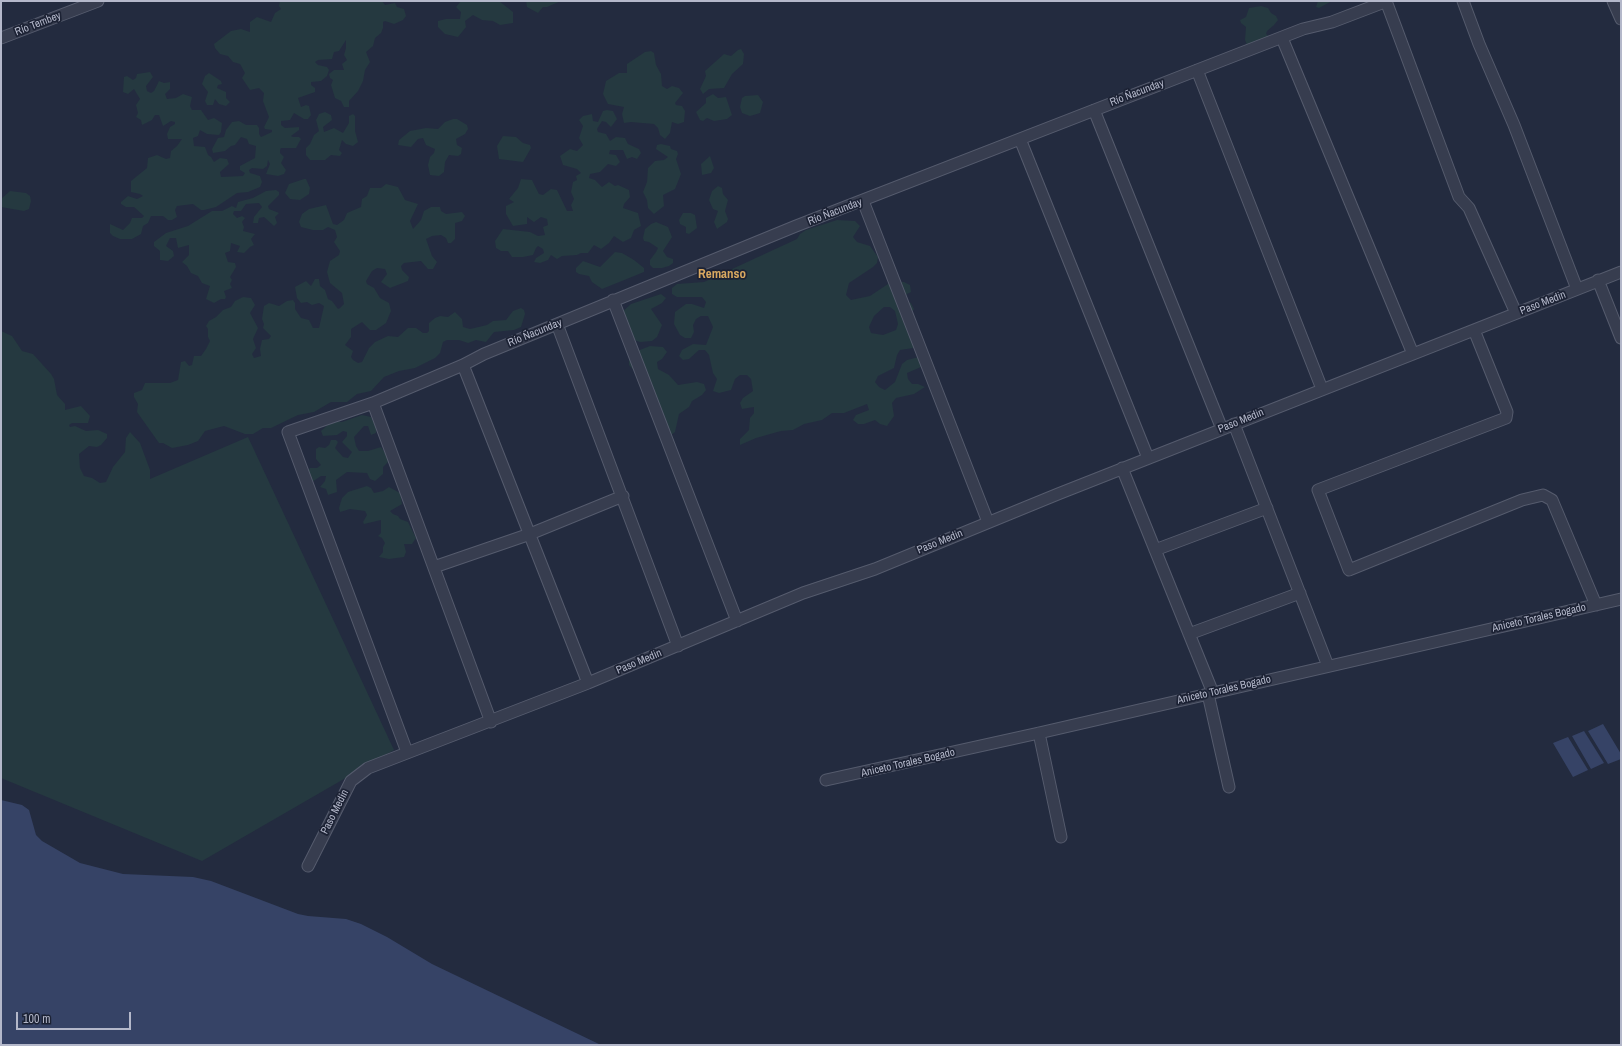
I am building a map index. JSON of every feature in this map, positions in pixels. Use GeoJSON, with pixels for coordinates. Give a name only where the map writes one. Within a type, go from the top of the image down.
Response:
{"type":"FeatureCollection","features":[{"type":"Feature","properties":{"kind":"street","name":"Río Tembey"},"geometry":{"type":"LineString","coordinates":[[1,38],[98,1]]}},
{"type":"Feature","properties":{"kind":"street"},"geometry":{"type":"LineString","coordinates":[[1387,1],[1459,197],[1469,208],[1516,313]]}},
{"type":"Feature","properties":{"kind":"street","name":"Río Ñacunday"},"geometry":{"type":"LineString","coordinates":[[408,752],[288,432],[372,403],[463,365],[484,354],[614,300],[1020,139],[1282,38],[1332,22],[1387,1]]}},
{"type":"Feature","properties":{"kind":"street"},"geometry":{"type":"LineString","coordinates":[[1463,1],[1479,44],[1514,125],[1577,289]]}},
{"type":"Feature","properties":{"kind":"street"},"geometry":{"type":"LineString","coordinates":[[1613,1],[1621,19]]}},
{"type":"Feature","properties":{"kind":"street"},"geometry":{"type":"LineString","coordinates":[[1282,38],[1413,354]]}},
{"type":"Feature","properties":{"kind":"street"},"geometry":{"type":"LineString","coordinates":[[1197,70],[1322,389]]}},
{"type":"Feature","properties":{"kind":"street"},"geometry":{"type":"LineString","coordinates":[[1094,110],[1222,429]]}},
{"type":"Feature","properties":{"kind":"street"},"geometry":{"type":"LineString","coordinates":[[1020,139],[1148,458]]}},
{"type":"Feature","properties":{"kind":"street"},"geometry":{"type":"LineString","coordinates":[[863,201],[988,522]]}},
{"type":"Feature","properties":{"kind":"street","name":"Paso Medin"},"geometry":{"type":"LineString","coordinates":[[308,866],[351,782],[368,768],[491,722],[588,683],[737,622],[803,593],[875,569],[1122,468],[1621,272]]}},
{"type":"Feature","properties":{"kind":"street"},"geometry":{"type":"LineString","coordinates":[[1598,280],[1621,338]]}},
{"type":"Feature","properties":{"kind":"street"},"geometry":{"type":"LineString","coordinates":[[614,300],[737,622]]}},
{"type":"Feature","properties":{"kind":"street"},"geometry":{"type":"LineString","coordinates":[[557,324],[623,496],[678,646]]}},
{"type":"Feature","properties":{"kind":"street"},"geometry":{"type":"LineString","coordinates":[[1474,330],[1507,412],[1506,418],[1318,490],[1349,570],[1522,500],[1543,495],[1552,500],[1596,605]]}},
{"type":"Feature","properties":{"kind":"street"},"geometry":{"type":"LineString","coordinates":[[463,365],[588,683]]}},
{"type":"Feature","properties":{"kind":"street"},"geometry":{"type":"LineString","coordinates":[[372,403],[491,722]]}},
{"type":"Feature","properties":{"kind":"street"},"geometry":{"type":"LineString","coordinates":[[1234,424],[1328,666]]}},
{"type":"Feature","properties":{"kind":"street"},"geometry":{"type":"LineString","coordinates":[[1122,468],[1189,634],[1210,694],[1229,787]]}},
{"type":"Feature","properties":{"kind":"street"},"geometry":{"type":"LineString","coordinates":[[434,566],[530,534],[623,496]]}},
{"type":"Feature","properties":{"kind":"street"},"geometry":{"type":"LineString","coordinates":[[1155,550],[1267,508]]}},
{"type":"Feature","properties":{"kind":"street"},"geometry":{"type":"LineString","coordinates":[[1189,634],[1300,593]]}},
{"type":"Feature","properties":{"kind":"street","name":"Aniceto Torales Bogado"},"geometry":{"type":"LineString","coordinates":[[826,780],[1039,733],[1621,599]]}},
{"type":"Feature","properties":{"kind":"street"},"geometry":{"type":"LineString","coordinates":[[1039,733],[1061,837]]}},
{"type":"Feature","properties":{"kind":"shaded area"},"geometry":{"type":"Polygon","coordinates":[[[280,1],[382,1],[385,5],[395,3],[397,7],[404,9],[406,16],[403,20],[394,24],[385,21],[383,22],[381,33],[375,38],[373,46],[366,52],[370,62],[365,70],[363,81],[358,91],[349,101],[349,107],[344,107],[341,101],[335,98],[331,85],[333,80],[330,78],[329,74],[334,70],[344,70],[342,64],[347,60],[344,55],[346,40],[339,51],[334,52],[332,59],[318,60],[315,62],[318,65],[327,67],[329,70],[327,76],[321,81],[311,82],[311,85],[315,88],[315,92],[298,98],[301,107],[306,105],[309,106],[311,115],[308,119],[304,119],[294,113],[290,120],[281,121],[281,125],[285,128],[299,127],[299,130],[291,136],[299,137],[301,139],[296,148],[281,148],[280,150],[280,153],[284,157],[281,163],[286,170],[284,174],[278,176],[266,174],[270,164],[268,160],[267,166],[263,169],[252,168],[249,170],[250,173],[260,176],[262,182],[260,187],[248,192],[237,193],[216,207],[204,210],[201,210],[193,204],[177,206],[175,210],[177,217],[172,220],[168,220],[163,216],[151,216],[148,223],[143,226],[141,234],[132,239],[120,239],[113,236],[110,233],[110,224],[123,230],[130,223],[132,218],[142,218],[144,216],[134,207],[126,207],[121,204],[121,202],[128,196],[137,199],[143,196],[131,192],[131,181],[147,168],[148,158],[157,155],[166,159],[170,158],[171,151],[182,139],[168,139],[167,134],[170,127],[175,124],[175,122],[171,121],[163,126],[159,115],[155,115],[152,120],[142,125],[141,120],[136,117],[138,113],[136,105],[140,99],[134,89],[128,94],[123,92],[124,77],[127,76],[133,80],[136,78],[137,74],[150,72],[153,77],[146,86],[147,91],[151,93],[154,91],[159,81],[164,83],[170,82],[170,89],[165,94],[167,99],[176,98],[183,94],[192,97],[190,106],[192,110],[201,110],[208,120],[214,118],[222,123],[221,132],[219,135],[207,134],[200,130],[198,136],[193,138],[194,146],[205,147],[208,155],[214,162],[220,158],[227,159],[229,164],[220,172],[221,177],[243,176],[245,173],[240,170],[240,166],[255,158],[256,146],[249,144],[247,139],[241,137],[235,145],[231,146],[225,151],[213,153],[212,149],[218,138],[224,137],[226,130],[232,122],[239,121],[246,125],[257,125],[261,137],[272,132],[272,130],[265,129],[264,127],[269,117],[263,101],[264,93],[259,88],[250,90],[242,78],[245,73],[240,64],[233,62],[228,56],[220,54],[215,48],[214,44],[231,31],[241,29],[250,32],[250,22],[257,17],[271,22],[275,13],[281,9],[279,6],[280,1]]]}},
{"type":"Feature","properties":{"kind":"shaded area"},"geometry":{"type":"Polygon","coordinates":[[[461,1],[499,1],[513,12],[513,23],[500,25],[493,21],[482,20],[473,15],[465,21],[466,27],[458,37],[445,34],[438,27],[438,21],[446,19],[460,19],[461,12],[456,7],[461,1]]]}},
{"type":"Feature","properties":{"kind":"shaded area"},"geometry":{"type":"Polygon","coordinates":[[[526,1],[561,1],[547,7],[543,7],[538,13],[527,7],[526,1]]]}},
{"type":"Feature","properties":{"kind":"shaded area"},"geometry":{"type":"Polygon","coordinates":[[[1318,1],[1332,1],[1319,8],[1316,7],[1318,1]]]}},
{"type":"Feature","properties":{"kind":"shaded area"},"geometry":{"type":"Polygon","coordinates":[[[1261,6],[1268,8],[1278,20],[1267,31],[1266,34],[1271,38],[1247,45],[1245,40],[1246,27],[1240,20],[1246,17],[1249,8],[1261,6]]]}},
{"type":"Feature","properties":{"kind":"shaded area"},"geometry":{"type":"Polygon","coordinates":[[[741,49],[744,54],[743,64],[732,74],[724,88],[709,89],[703,94],[700,89],[706,76],[705,71],[724,54],[731,56],[741,49]]]}},
{"type":"Feature","properties":{"kind":"shaded area"},"geometry":{"type":"Polygon","coordinates":[[[651,51],[654,53],[656,65],[661,74],[662,86],[667,89],[672,86],[679,88],[683,93],[675,103],[676,105],[682,106],[685,111],[684,122],[678,124],[672,122],[670,133],[665,139],[660,135],[658,128],[654,124],[631,122],[624,123],[622,114],[624,107],[608,104],[603,94],[606,81],[619,73],[627,73],[627,64],[645,52],[651,51]]]}},
{"type":"Feature","properties":{"kind":"shaded area"},"geometry":{"type":"Polygon","coordinates":[[[209,73],[221,81],[222,84],[218,85],[217,88],[226,92],[226,98],[230,102],[226,106],[219,104],[215,99],[213,105],[207,105],[205,101],[208,92],[202,84],[205,76],[209,73]]]}},
{"type":"Feature","properties":{"kind":"shaded area"},"geometry":{"type":"Polygon","coordinates":[[[713,94],[718,98],[726,97],[732,115],[727,119],[714,121],[707,118],[703,121],[700,120],[696,112],[706,103],[706,98],[713,94]]]}},
{"type":"Feature","properties":{"kind":"shaded area"},"geometry":{"type":"Polygon","coordinates":[[[758,95],[763,102],[760,113],[750,116],[742,113],[740,107],[742,98],[745,96],[758,95]]]}},
{"type":"Feature","properties":{"kind":"shaded area"},"geometry":{"type":"Polygon","coordinates":[[[603,111],[613,111],[617,119],[611,127],[606,122],[602,121],[597,129],[598,132],[606,134],[610,141],[616,137],[625,138],[628,144],[639,149],[641,153],[637,159],[632,157],[627,159],[623,150],[610,150],[609,154],[616,155],[620,162],[616,166],[608,164],[600,172],[590,174],[589,178],[595,180],[602,187],[609,182],[615,186],[618,185],[629,190],[630,197],[624,204],[623,208],[638,213],[641,226],[634,230],[631,238],[623,242],[614,236],[609,243],[601,249],[594,245],[588,253],[562,256],[557,259],[551,255],[548,260],[540,263],[534,262],[536,258],[544,253],[543,249],[538,246],[533,255],[523,257],[512,257],[508,251],[501,251],[496,248],[495,241],[503,229],[530,232],[538,236],[545,235],[543,227],[548,225],[547,219],[541,217],[534,222],[527,217],[527,224],[513,226],[506,214],[506,206],[514,202],[509,199],[518,188],[521,179],[532,180],[539,194],[543,195],[551,189],[557,190],[567,211],[573,211],[571,205],[574,199],[571,192],[573,182],[577,180],[576,176],[581,173],[577,169],[563,165],[560,156],[570,149],[577,151],[583,145],[579,138],[583,126],[579,120],[583,116],[592,114],[593,121],[598,122],[603,111]]]}},
{"type":"Feature","properties":{"kind":"shaded area"},"geometry":{"type":"Polygon","coordinates":[[[325,112],[331,115],[332,120],[323,127],[324,132],[334,128],[343,133],[349,123],[349,116],[353,114],[355,116],[355,131],[358,142],[353,146],[346,144],[342,140],[339,150],[342,153],[340,156],[331,155],[325,160],[310,160],[306,155],[306,148],[310,144],[314,135],[319,131],[316,120],[319,114],[325,112]]]}},
{"type":"Feature","properties":{"kind":"shaded area"},"geometry":{"type":"Polygon","coordinates":[[[457,119],[467,125],[468,129],[465,134],[456,139],[457,145],[462,148],[461,154],[458,156],[449,155],[445,162],[444,172],[439,176],[430,175],[428,165],[430,157],[434,153],[435,149],[426,145],[423,138],[418,139],[411,147],[398,145],[399,140],[410,131],[426,128],[438,129],[445,122],[457,119]]]}},
{"type":"Feature","properties":{"kind":"shaded area"},"geometry":{"type":"Polygon","coordinates":[[[503,136],[516,137],[523,143],[530,145],[531,148],[523,162],[499,159],[497,146],[503,136]]]}},
{"type":"Feature","properties":{"kind":"shaded area"},"geometry":{"type":"Polygon","coordinates":[[[661,144],[670,146],[671,149],[677,151],[678,154],[676,159],[681,174],[675,189],[663,195],[664,206],[654,214],[648,208],[647,200],[643,192],[647,182],[648,168],[655,161],[664,160],[668,157],[656,149],[657,145],[661,144]]]}},
{"type":"Feature","properties":{"kind":"shaded area"},"geometry":{"type":"Polygon","coordinates":[[[710,156],[714,168],[711,173],[702,175],[701,164],[710,156]]]}},
{"type":"Feature","properties":{"kind":"shaded area"},"geometry":{"type":"Polygon","coordinates":[[[306,179],[310,188],[309,194],[300,200],[290,199],[285,193],[289,184],[306,179]]]}},
{"type":"Feature","properties":{"kind":"shaded area"},"geometry":{"type":"Polygon","coordinates":[[[386,184],[398,187],[405,200],[418,204],[410,221],[413,229],[421,220],[424,211],[431,207],[440,207],[441,211],[446,214],[462,212],[465,216],[462,221],[455,223],[455,239],[451,243],[448,243],[446,238],[441,235],[432,236],[426,239],[432,256],[437,262],[433,269],[428,269],[421,261],[404,263],[401,266],[402,270],[409,277],[408,281],[390,288],[381,282],[387,274],[385,269],[377,268],[372,271],[366,281],[367,284],[374,288],[380,298],[389,303],[391,311],[386,323],[376,330],[370,330],[362,322],[351,329],[351,337],[345,345],[353,351],[351,357],[353,360],[358,363],[362,362],[369,348],[375,342],[388,336],[398,337],[408,328],[416,328],[423,333],[427,333],[429,331],[429,323],[435,318],[440,316],[448,317],[455,312],[462,319],[463,327],[470,329],[487,325],[493,321],[506,320],[513,311],[521,308],[524,310],[525,314],[521,327],[514,330],[494,332],[486,342],[476,340],[468,343],[459,340],[447,340],[443,342],[440,353],[435,358],[415,368],[399,371],[384,377],[371,391],[357,394],[347,402],[331,402],[314,412],[298,415],[271,428],[263,428],[253,434],[245,434],[224,426],[205,431],[198,441],[188,445],[172,448],[163,443],[159,443],[137,412],[138,404],[134,397],[134,393],[142,390],[145,383],[170,383],[178,380],[181,362],[185,361],[189,366],[192,365],[194,356],[201,356],[206,349],[210,341],[206,326],[209,321],[223,310],[231,307],[235,301],[243,297],[251,298],[255,305],[250,313],[258,328],[253,339],[256,348],[252,354],[254,358],[261,356],[260,349],[262,340],[269,339],[271,336],[263,328],[264,324],[262,319],[264,306],[269,303],[279,306],[287,301],[293,300],[295,303],[295,309],[301,318],[309,320],[313,328],[319,328],[324,306],[319,303],[312,305],[307,302],[301,303],[297,298],[295,287],[306,281],[311,286],[315,279],[319,279],[320,286],[325,290],[328,299],[332,301],[338,309],[340,308],[344,304],[342,293],[330,283],[327,272],[330,261],[339,255],[340,251],[334,242],[337,237],[335,230],[328,227],[323,230],[313,230],[301,227],[299,222],[302,214],[309,209],[326,205],[333,224],[337,225],[344,220],[347,213],[361,207],[362,199],[367,196],[370,188],[381,188],[386,184]]]}},
{"type":"Feature","properties":{"kind":"shaded area"},"geometry":{"type":"Polygon","coordinates":[[[718,186],[722,188],[723,194],[728,200],[725,211],[728,219],[727,222],[717,229],[714,222],[718,211],[713,209],[709,200],[712,191],[718,186]]]}},
{"type":"Feature","properties":{"kind":"shaded area"},"geometry":{"type":"Polygon","coordinates":[[[276,190],[279,192],[279,195],[268,206],[269,209],[279,213],[275,217],[277,223],[274,226],[264,217],[259,218],[258,223],[253,223],[254,217],[262,207],[259,203],[246,204],[241,211],[234,211],[233,214],[237,218],[242,216],[245,218],[242,222],[244,227],[243,231],[255,234],[251,239],[254,245],[244,253],[237,252],[240,246],[231,243],[230,251],[225,253],[228,262],[235,263],[236,267],[230,277],[232,280],[230,284],[232,288],[224,291],[226,297],[225,299],[221,299],[214,303],[206,299],[210,286],[202,283],[198,276],[191,273],[187,266],[182,262],[189,255],[189,245],[178,248],[176,238],[170,238],[166,246],[173,251],[174,256],[168,261],[160,260],[160,251],[154,246],[154,242],[166,233],[188,226],[212,211],[222,211],[232,206],[236,208],[238,202],[253,198],[266,191],[276,190]]]}},
{"type":"Feature","properties":{"kind":"shaded area"},"geometry":{"type":"Polygon","coordinates":[[[10,191],[26,193],[30,196],[31,201],[29,209],[24,211],[1,207],[1,199],[10,191]]]}},
{"type":"Feature","properties":{"kind":"shaded area"},"geometry":{"type":"Polygon","coordinates":[[[683,213],[691,213],[695,215],[697,228],[689,234],[686,233],[686,227],[680,224],[679,220],[683,213]]]}},
{"type":"Feature","properties":{"kind":"shaded area"},"geometry":{"type":"Polygon","coordinates":[[[837,220],[855,221],[860,226],[853,237],[857,242],[870,246],[878,257],[877,263],[873,267],[849,283],[846,295],[851,300],[870,296],[891,282],[904,282],[910,285],[911,292],[905,295],[904,301],[911,303],[914,309],[910,314],[917,343],[913,348],[900,350],[897,355],[894,368],[878,376],[875,382],[879,387],[885,390],[895,382],[902,364],[907,360],[919,357],[924,361],[921,367],[907,373],[908,379],[912,384],[918,384],[925,387],[914,394],[896,398],[892,403],[894,416],[887,426],[880,424],[875,420],[864,424],[858,424],[853,420],[856,415],[869,410],[867,404],[844,413],[832,413],[822,420],[804,424],[793,430],[781,431],[756,438],[740,445],[740,439],[749,430],[750,418],[754,413],[754,407],[742,409],[740,403],[743,398],[753,391],[751,379],[747,375],[740,375],[735,379],[731,390],[719,393],[713,391],[717,379],[713,373],[709,355],[705,350],[699,350],[689,359],[683,360],[679,356],[682,350],[693,344],[706,345],[713,327],[708,316],[701,316],[696,319],[693,325],[694,332],[691,338],[685,338],[680,335],[674,324],[675,312],[686,304],[692,304],[704,308],[706,302],[702,297],[677,297],[672,294],[672,288],[677,284],[704,282],[797,239],[800,234],[806,230],[837,220]],[[884,307],[874,316],[869,327],[871,333],[883,335],[896,330],[898,324],[895,311],[890,307],[884,307]]]}},
{"type":"Feature","properties":{"kind":"shaded area"},"geometry":{"type":"Polygon","coordinates":[[[656,222],[668,227],[672,237],[663,251],[667,257],[673,259],[673,263],[662,268],[653,268],[650,265],[650,260],[658,248],[649,242],[644,241],[643,238],[645,229],[656,222]]]}},
{"type":"Feature","properties":{"kind":"shaded area"},"geometry":{"type":"Polygon","coordinates":[[[615,252],[622,253],[634,260],[644,268],[644,272],[602,289],[592,282],[589,276],[576,272],[576,268],[583,261],[600,267],[615,252]]]}},
{"type":"Feature","properties":{"kind":"shaded area"},"geometry":{"type":"Polygon","coordinates":[[[661,294],[666,298],[662,303],[651,309],[662,325],[657,337],[652,341],[640,342],[634,340],[621,313],[631,304],[661,294]]]}},
{"type":"Feature","properties":{"kind":"shaded area"},"geometry":{"type":"Polygon","coordinates":[[[1,331],[12,336],[22,351],[33,354],[51,374],[54,379],[57,395],[65,404],[65,410],[81,406],[90,416],[88,423],[72,423],[69,425],[70,427],[75,426],[86,431],[98,430],[107,434],[107,438],[101,445],[97,447],[89,446],[79,454],[80,468],[84,476],[92,478],[100,483],[106,482],[113,467],[125,452],[126,438],[130,432],[140,443],[150,470],[150,479],[248,437],[394,750],[202,861],[1,778],[1,331]]]}},
{"type":"Feature","properties":{"kind":"shaded area"},"geometry":{"type":"Polygon","coordinates":[[[650,346],[663,347],[667,352],[662,359],[657,362],[658,369],[669,375],[678,385],[697,382],[704,384],[706,390],[702,395],[692,401],[689,407],[679,414],[675,432],[670,436],[637,374],[629,365],[629,358],[632,353],[650,346]]]}},
{"type":"Feature","properties":{"kind":"shaded area"},"geometry":{"type":"Polygon","coordinates":[[[362,415],[371,417],[376,427],[376,433],[371,435],[368,426],[364,426],[354,437],[356,446],[359,451],[368,451],[381,447],[389,458],[388,462],[383,467],[383,474],[375,481],[370,479],[367,473],[347,472],[336,480],[337,492],[328,495],[326,489],[320,487],[325,481],[326,476],[321,476],[312,482],[308,471],[310,468],[317,468],[321,465],[316,459],[316,449],[319,447],[325,448],[329,445],[331,440],[336,440],[338,442],[335,448],[343,457],[348,458],[352,452],[342,442],[347,436],[347,432],[343,431],[337,435],[323,436],[321,431],[332,421],[342,422],[362,415]]]}},
{"type":"Feature","properties":{"kind":"shaded area"},"geometry":{"type":"Polygon","coordinates":[[[367,486],[371,488],[374,493],[383,491],[389,487],[400,493],[402,504],[390,511],[400,519],[408,522],[416,538],[412,544],[404,544],[406,552],[404,557],[389,559],[379,557],[383,552],[385,543],[382,538],[378,536],[381,533],[381,520],[364,524],[363,522],[367,515],[365,511],[350,509],[340,512],[339,508],[342,498],[348,492],[367,486]]]}},
{"type":"Feature","properties":{"kind":"water"},"geometry":{"type":"Polygon","coordinates":[[[1603,724],[1621,754],[1621,759],[1608,764],[1588,731],[1603,724]]]}},
{"type":"Feature","properties":{"kind":"water"},"geometry":{"type":"Polygon","coordinates":[[[1584,731],[1604,763],[1591,769],[1572,736],[1584,731]]]}},
{"type":"Feature","properties":{"kind":"water"},"geometry":{"type":"Polygon","coordinates":[[[1568,737],[1588,770],[1573,777],[1553,743],[1568,737]]]}},
{"type":"Feature","properties":{"kind":"water"},"geometry":{"type":"Polygon","coordinates":[[[1,800],[22,805],[29,810],[36,835],[42,841],[80,863],[123,874],[193,877],[211,881],[298,914],[346,919],[361,924],[387,937],[432,964],[601,1045],[1,1045],[1,800]]]}},
{"type":"Feature","properties":{"kind":"district","name":"Remanso"},"geometry":{"type":"Point","coordinates":[722,275]}}]}
